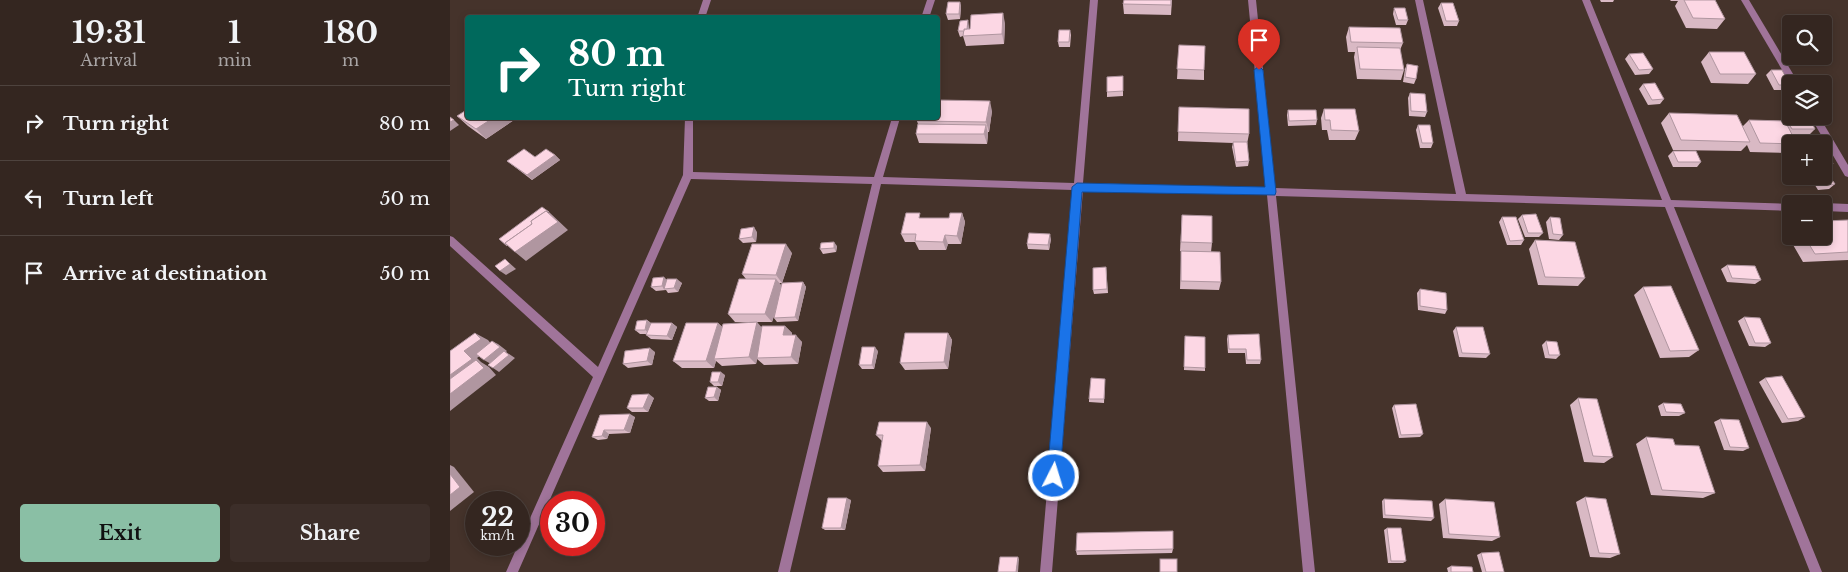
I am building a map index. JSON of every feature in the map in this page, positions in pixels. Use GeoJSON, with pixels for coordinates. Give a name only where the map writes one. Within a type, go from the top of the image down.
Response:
{"type":"FeatureCollection","features":[{"type":"Feature","properties":{"kind":"street"},"geometry":{"type":"LineString","coordinates":[[703,15],[707,0]]}},
{"type":"Feature","properties":{"kind":"street"},"geometry":{"type":"LineString","coordinates":[[927,15],[930,0]]}},
{"type":"Feature","properties":{"kind":"street"},"geometry":{"type":"LineString","coordinates":[[1046,572],[1094,0]]}},
{"type":"Feature","properties":{"kind":"street"},"geometry":{"type":"LineString","coordinates":[[1252,0],[1309,572]]}},
{"type":"Feature","properties":{"kind":"street"},"geometry":{"type":"LineString","coordinates":[[1419,0],[1462,198]]}},
{"type":"Feature","properties":{"kind":"street"},"geometry":{"type":"LineString","coordinates":[[1586,0],[1670,203],[1816,572]]}},
{"type":"Feature","properties":{"kind":"street"},"geometry":{"type":"LineString","coordinates":[[1745,0],[1790,75]]}},
{"type":"Feature","properties":{"kind":"street"},"geometry":{"type":"LineString","coordinates":[[512,572],[688,175],[690,120]]}},
{"type":"Feature","properties":{"kind":"street"},"geometry":{"type":"LineString","coordinates":[[784,572],[877,181],[895,120]]}},
{"type":"Feature","properties":{"kind":"street"},"geometry":{"type":"LineString","coordinates":[[1819,125],[1848,173]]}},
{"type":"Feature","properties":{"kind":"street"},"geometry":{"type":"LineString","coordinates":[[688,175],[1782,207]]}},
{"type":"Feature","properties":{"kind":"street"},"geometry":{"type":"LineString","coordinates":[[1832,208],[1848,208]]}},
{"type":"Feature","properties":{"kind":"street"},"geometry":{"type":"LineString","coordinates":[[450,240],[599,375]]}},
{"type":"Feature","properties":{"kind":"building"},"geometry":{"type":"Polygon","coordinates":[[[1124,0],[1171,0],[1171,5],[1123,4],[1124,0]]]}},
{"type":"Feature","properties":{"kind":"building"},"geometry":{"type":"Polygon","coordinates":[[[1684,0],[1715,0],[1725,19],[1693,18],[1684,0]]]}},
{"type":"Feature","properties":{"kind":"building"},"geometry":{"type":"Polygon","coordinates":[[[948,2],[960,2],[959,14],[946,14],[948,2]]]}},
{"type":"Feature","properties":{"kind":"building"},"geometry":{"type":"Polygon","coordinates":[[[1441,3],[1453,3],[1459,21],[1446,21],[1441,3]]]}},
{"type":"Feature","properties":{"kind":"building"},"geometry":{"type":"Polygon","coordinates":[[[1394,8],[1405,8],[1408,20],[1398,20],[1394,8]]]}},
{"type":"Feature","properties":{"kind":"building"},"geometry":{"type":"Polygon","coordinates":[[[1003,13],[1002,34],[963,36],[964,29],[970,29],[971,15],[1003,13]]]}},
{"type":"Feature","properties":{"kind":"building"},"geometry":{"type":"Polygon","coordinates":[[[968,20],[967,29],[958,31],[960,21],[968,20]]]}},
{"type":"Feature","properties":{"kind":"building"},"geometry":{"type":"Polygon","coordinates":[[[1349,27],[1400,28],[1403,43],[1351,42],[1349,27]]]}},
{"type":"Feature","properties":{"kind":"building"},"geometry":{"type":"Polygon","coordinates":[[[1059,30],[1070,30],[1069,42],[1058,42],[1059,30]]]}},
{"type":"Feature","properties":{"kind":"building"},"geometry":{"type":"Polygon","coordinates":[[[1179,45],[1205,46],[1204,70],[1177,69],[1179,45]]]}},
{"type":"Feature","properties":{"kind":"building"},"geometry":{"type":"Polygon","coordinates":[[[1357,47],[1400,48],[1404,70],[1360,69],[1357,47]]]}},
{"type":"Feature","properties":{"kind":"building"},"geometry":{"type":"Polygon","coordinates":[[[1709,52],[1744,52],[1756,74],[1720,74],[1709,52]]]}},
{"type":"Feature","properties":{"kind":"building"},"geometry":{"type":"Polygon","coordinates":[[[1643,53],[1653,69],[1639,70],[1629,54],[1643,53]]]}},
{"type":"Feature","properties":{"kind":"building"},"geometry":{"type":"Polygon","coordinates":[[[1407,64],[1418,66],[1416,79],[1405,77],[1407,64]]]}},
{"type":"Feature","properties":{"kind":"building"},"geometry":{"type":"Polygon","coordinates":[[[1771,70],[1782,70],[1785,75],[1782,75],[1782,85],[1779,85],[1771,70]]]}},
{"type":"Feature","properties":{"kind":"building"},"geometry":{"type":"Polygon","coordinates":[[[1123,76],[1123,91],[1107,92],[1107,77],[1123,76]]]}},
{"type":"Feature","properties":{"kind":"building"},"geometry":{"type":"Polygon","coordinates":[[[1655,83],[1664,99],[1652,100],[1643,84],[1655,83]]]}},
{"type":"Feature","properties":{"kind":"building"},"geometry":{"type":"Polygon","coordinates":[[[1410,93],[1425,94],[1427,112],[1411,111],[1410,93]]]}},
{"type":"Feature","properties":{"kind":"building"},"geometry":{"type":"Polygon","coordinates":[[[940,100],[990,101],[986,122],[917,121],[940,120],[940,100]]]}},
{"type":"Feature","properties":{"kind":"building"},"geometry":{"type":"Polygon","coordinates":[[[1179,107],[1249,109],[1249,134],[1178,132],[1179,107]]]}},
{"type":"Feature","properties":{"kind":"building"},"geometry":{"type":"Polygon","coordinates":[[[1324,109],[1355,109],[1359,131],[1331,130],[1330,120],[1325,120],[1324,109]]]}},
{"type":"Feature","properties":{"kind":"building"},"geometry":{"type":"Polygon","coordinates":[[[1288,110],[1316,110],[1317,120],[1289,121],[1288,110]]]}},
{"type":"Feature","properties":{"kind":"building"},"geometry":{"type":"Polygon","coordinates":[[[465,111],[465,120],[490,120],[476,129],[457,116],[465,111]]]}},
{"type":"Feature","properties":{"kind":"building"},"geometry":{"type":"Polygon","coordinates":[[[1669,113],[1737,115],[1750,142],[1681,140],[1669,113]]]}},
{"type":"Feature","properties":{"kind":"building"},"geometry":{"type":"Polygon","coordinates":[[[1749,120],[1782,121],[1782,125],[1787,125],[1792,135],[1782,135],[1782,144],[1760,143],[1749,120]]]}},
{"type":"Feature","properties":{"kind":"building"},"geometry":{"type":"Polygon","coordinates":[[[918,124],[986,125],[984,134],[916,134],[918,124]]]}},
{"type":"Feature","properties":{"kind":"building"},"geometry":{"type":"Polygon","coordinates":[[[1418,125],[1430,125],[1433,143],[1422,143],[1418,125]]]}},
{"type":"Feature","properties":{"kind":"building"},"geometry":{"type":"Polygon","coordinates":[[[1790,125],[1813,125],[1815,129],[1792,129],[1790,125]]]}},
{"type":"Feature","properties":{"kind":"building"},"geometry":{"type":"Polygon","coordinates":[[[1233,142],[1247,142],[1249,161],[1236,162],[1233,142]]]}},
{"type":"Feature","properties":{"kind":"building"},"geometry":{"type":"Polygon","coordinates":[[[524,149],[535,157],[546,149],[555,155],[527,175],[507,161],[524,149]]]}},
{"type":"Feature","properties":{"kind":"building"},"geometry":{"type":"Polygon","coordinates":[[[1673,151],[1696,151],[1701,162],[1678,162],[1673,151]]]}},
{"type":"Feature","properties":{"kind":"building"},"geometry":{"type":"Polygon","coordinates":[[[542,207],[549,212],[546,211],[531,221],[532,224],[505,243],[507,246],[499,239],[542,207]]]}},
{"type":"Feature","properties":{"kind":"building"},"geometry":{"type":"Polygon","coordinates":[[[546,211],[558,222],[515,252],[505,243],[532,224],[531,221],[546,211]]]}},
{"type":"Feature","properties":{"kind":"building"},"geometry":{"type":"Polygon","coordinates":[[[906,213],[920,213],[919,218],[949,218],[950,213],[962,213],[957,236],[945,235],[943,242],[915,241],[916,234],[901,234],[906,213]]]}},
{"type":"Feature","properties":{"kind":"building"},"geometry":{"type":"Polygon","coordinates":[[[1536,214],[1543,233],[1528,233],[1522,215],[1536,214]]]}},
{"type":"Feature","properties":{"kind":"building"},"geometry":{"type":"Polygon","coordinates":[[[1182,215],[1212,216],[1212,243],[1181,242],[1182,215]]]}},
{"type":"Feature","properties":{"kind":"building"},"geometry":{"type":"Polygon","coordinates":[[[1502,217],[1516,217],[1524,240],[1510,241],[1502,217]]]}},
{"type":"Feature","properties":{"kind":"building"},"geometry":{"type":"Polygon","coordinates":[[[1550,217],[1560,218],[1563,235],[1553,234],[1550,217]]]}},
{"type":"Feature","properties":{"kind":"building"},"geometry":{"type":"Polygon","coordinates":[[[1848,220],[1848,252],[1815,254],[1810,245],[1832,245],[1832,221],[1848,220]]]}},
{"type":"Feature","properties":{"kind":"building"},"geometry":{"type":"Polygon","coordinates":[[[754,227],[752,237],[739,239],[741,229],[754,227]]]}},
{"type":"Feature","properties":{"kind":"building"},"geometry":{"type":"Polygon","coordinates":[[[1029,233],[1050,234],[1048,245],[1027,244],[1029,233]]]}},
{"type":"Feature","properties":{"kind":"building"},"geometry":{"type":"Polygon","coordinates":[[[1535,240],[1575,242],[1585,278],[1545,277],[1535,240]]]}},
{"type":"Feature","properties":{"kind":"building"},"geometry":{"type":"Polygon","coordinates":[[[834,242],[834,248],[820,249],[821,243],[834,242]]]}},
{"type":"Feature","properties":{"kind":"building"},"geometry":{"type":"Polygon","coordinates":[[[752,244],[786,244],[776,275],[742,274],[752,244]]]}},
{"type":"Feature","properties":{"kind":"building"},"geometry":{"type":"Polygon","coordinates":[[[1181,251],[1220,252],[1221,282],[1181,281],[1181,251]]]}},
{"type":"Feature","properties":{"kind":"building"},"geometry":{"type":"Polygon","coordinates":[[[505,259],[510,264],[500,271],[495,266],[505,259]]]}},
{"type":"Feature","properties":{"kind":"building"},"geometry":{"type":"Polygon","coordinates":[[[1727,265],[1755,266],[1761,280],[1732,278],[1727,265]]]}},
{"type":"Feature","properties":{"kind":"building"},"geometry":{"type":"Polygon","coordinates":[[[1106,267],[1107,289],[1093,290],[1093,268],[1106,267]]]}},
{"type":"Feature","properties":{"kind":"building"},"geometry":{"type":"Polygon","coordinates":[[[664,277],[662,286],[651,287],[653,278],[664,277]]]}},
{"type":"Feature","properties":{"kind":"building"},"geometry":{"type":"Polygon","coordinates":[[[667,279],[677,279],[674,288],[664,289],[667,279]]]}},
{"type":"Feature","properties":{"kind":"building"},"geometry":{"type":"Polygon","coordinates":[[[739,279],[776,279],[765,314],[728,314],[739,279]]]}},
{"type":"Feature","properties":{"kind":"building"},"geometry":{"type":"Polygon","coordinates":[[[803,282],[795,317],[774,318],[782,283],[803,282]]]}},
{"type":"Feature","properties":{"kind":"building"},"geometry":{"type":"Polygon","coordinates":[[[1671,286],[1699,350],[1670,351],[1643,287],[1671,286]]]}},
{"type":"Feature","properties":{"kind":"building"},"geometry":{"type":"Polygon","coordinates":[[[1420,289],[1446,293],[1447,310],[1420,306],[1420,289]]]}},
{"type":"Feature","properties":{"kind":"building"},"geometry":{"type":"Polygon","coordinates":[[[1744,317],[1760,318],[1771,343],[1755,343],[1744,317]]]}},
{"type":"Feature","properties":{"kind":"building"},"geometry":{"type":"Polygon","coordinates":[[[647,320],[645,330],[635,330],[637,321],[647,320]]]}},
{"type":"Feature","properties":{"kind":"building"},"geometry":{"type":"Polygon","coordinates":[[[757,322],[749,357],[714,359],[723,324],[757,322]]]}},
{"type":"Feature","properties":{"kind":"building"},"geometry":{"type":"Polygon","coordinates":[[[651,323],[672,323],[667,336],[646,335],[651,323]]]}},
{"type":"Feature","properties":{"kind":"building"},"geometry":{"type":"Polygon","coordinates":[[[686,323],[718,323],[706,361],[673,361],[686,323]]]}},
{"type":"Feature","properties":{"kind":"building"},"geometry":{"type":"Polygon","coordinates":[[[762,326],[785,326],[783,335],[796,335],[791,357],[757,358],[762,326]]]}},
{"type":"Feature","properties":{"kind":"building"},"geometry":{"type":"Polygon","coordinates":[[[1456,327],[1483,327],[1490,354],[1462,353],[1456,327]]]}},
{"type":"Feature","properties":{"kind":"building"},"geometry":{"type":"Polygon","coordinates":[[[475,333],[481,339],[464,351],[472,359],[450,375],[450,351],[475,333]]]}},
{"type":"Feature","properties":{"kind":"building"},"geometry":{"type":"Polygon","coordinates":[[[905,333],[948,333],[944,362],[900,363],[905,333]]]}},
{"type":"Feature","properties":{"kind":"building"},"geometry":{"type":"Polygon","coordinates":[[[1259,334],[1261,360],[1247,360],[1246,349],[1229,349],[1228,335],[1259,334]]]}},
{"type":"Feature","properties":{"kind":"building"},"geometry":{"type":"Polygon","coordinates":[[[1185,336],[1205,337],[1205,368],[1184,367],[1185,336]]]}},
{"type":"Feature","properties":{"kind":"building"},"geometry":{"type":"Polygon","coordinates":[[[492,341],[500,347],[484,360],[476,354],[492,341]]]}},
{"type":"Feature","properties":{"kind":"building"},"geometry":{"type":"Polygon","coordinates":[[[1546,341],[1557,342],[1560,355],[1549,355],[1546,341]]]}},
{"type":"Feature","properties":{"kind":"building"},"geometry":{"type":"Polygon","coordinates":[[[862,347],[875,347],[872,365],[859,365],[862,347]]]}},
{"type":"Feature","properties":{"kind":"building"},"geometry":{"type":"Polygon","coordinates":[[[650,348],[647,361],[623,364],[625,351],[650,348]]]}},
{"type":"Feature","properties":{"kind":"building"},"geometry":{"type":"Polygon","coordinates":[[[504,351],[509,355],[493,368],[488,365],[504,351]]]}},
{"type":"Feature","properties":{"kind":"building"},"geometry":{"type":"Polygon","coordinates":[[[476,360],[484,368],[450,394],[450,379],[476,360]]]}},
{"type":"Feature","properties":{"kind":"building"},"geometry":{"type":"Polygon","coordinates":[[[712,372],[721,372],[718,382],[710,382],[712,372]]]}},
{"type":"Feature","properties":{"kind":"building"},"geometry":{"type":"Polygon","coordinates":[[[1782,376],[1805,417],[1788,419],[1765,378],[1782,376]]]}},
{"type":"Feature","properties":{"kind":"building"},"geometry":{"type":"Polygon","coordinates":[[[1091,378],[1105,379],[1104,399],[1089,399],[1091,378]]]}},
{"type":"Feature","properties":{"kind":"building"},"geometry":{"type":"Polygon","coordinates":[[[708,387],[717,387],[714,397],[705,398],[708,387]]]}},
{"type":"Feature","properties":{"kind":"building"},"geometry":{"type":"Polygon","coordinates":[[[649,394],[643,408],[627,408],[632,395],[649,394]]]}},
{"type":"Feature","properties":{"kind":"building"},"geometry":{"type":"Polygon","coordinates":[[[1578,398],[1597,399],[1613,457],[1593,456],[1578,398]]]}},
{"type":"Feature","properties":{"kind":"building"},"geometry":{"type":"Polygon","coordinates":[[[1663,403],[1681,404],[1685,413],[1666,412],[1663,403]]]}},
{"type":"Feature","properties":{"kind":"building"},"geometry":{"type":"Polygon","coordinates":[[[1416,404],[1423,434],[1401,435],[1394,405],[1416,404]]]}},
{"type":"Feature","properties":{"kind":"building"},"geometry":{"type":"Polygon","coordinates":[[[630,414],[624,430],[604,430],[602,436],[592,437],[600,415],[630,414]]]}},
{"type":"Feature","properties":{"kind":"building"},"geometry":{"type":"Polygon","coordinates":[[[1720,419],[1739,420],[1749,448],[1730,447],[1720,419]]]}},
{"type":"Feature","properties":{"kind":"building"},"geometry":{"type":"Polygon","coordinates":[[[879,422],[927,422],[920,465],[878,466],[883,435],[876,435],[879,422]]]}},
{"type":"Feature","properties":{"kind":"building"},"geometry":{"type":"Polygon","coordinates":[[[1646,437],[1673,439],[1675,445],[1699,446],[1715,493],[1662,490],[1646,437]]]}},
{"type":"Feature","properties":{"kind":"building"},"geometry":{"type":"Polygon","coordinates":[[[450,474],[460,487],[450,495],[450,474]]]}},
{"type":"Feature","properties":{"kind":"building"},"geometry":{"type":"Polygon","coordinates":[[[1585,497],[1606,499],[1620,554],[1599,553],[1585,497]]]}},
{"type":"Feature","properties":{"kind":"building"},"geometry":{"type":"Polygon","coordinates":[[[828,498],[847,498],[841,528],[822,528],[828,498]]]}},
{"type":"Feature","properties":{"kind":"building"},"geometry":{"type":"Polygon","coordinates":[[[1384,499],[1432,501],[1434,518],[1385,515],[1384,499]]]}},
{"type":"Feature","properties":{"kind":"building"},"geometry":{"type":"Polygon","coordinates":[[[1445,499],[1494,502],[1500,537],[1449,534],[1445,499]]]}},
{"type":"Feature","properties":{"kind":"building"},"geometry":{"type":"Polygon","coordinates":[[[1387,528],[1401,528],[1406,561],[1391,561],[1387,528]]]}},
{"type":"Feature","properties":{"kind":"building"},"geometry":{"type":"Polygon","coordinates":[[[1173,531],[1173,549],[1076,551],[1077,533],[1173,531]]]}},
{"type":"Feature","properties":{"kind":"building"},"geometry":{"type":"Polygon","coordinates":[[[1499,552],[1504,572],[1486,572],[1481,553],[1499,552]]]}},
{"type":"Feature","properties":{"kind":"building"},"geometry":{"type":"Polygon","coordinates":[[[1000,557],[1018,557],[1016,572],[998,572],[1000,557]]]}},
{"type":"Feature","properties":{"kind":"building"},"geometry":{"type":"Polygon","coordinates":[[[1160,559],[1177,559],[1177,572],[1160,572],[1160,559]]]}},
{"type":"Feature","properties":{"kind":"building"},"geometry":{"type":"Polygon","coordinates":[[[1451,566],[1472,567],[1473,572],[1451,572],[1451,566]]]}},
{"type":"Feature","properties":{"kind":"route"},"geometry":{"type":"LineString","coordinates":[[1054,476],[1077,187],[1271,192],[1259,70]]}}]}
